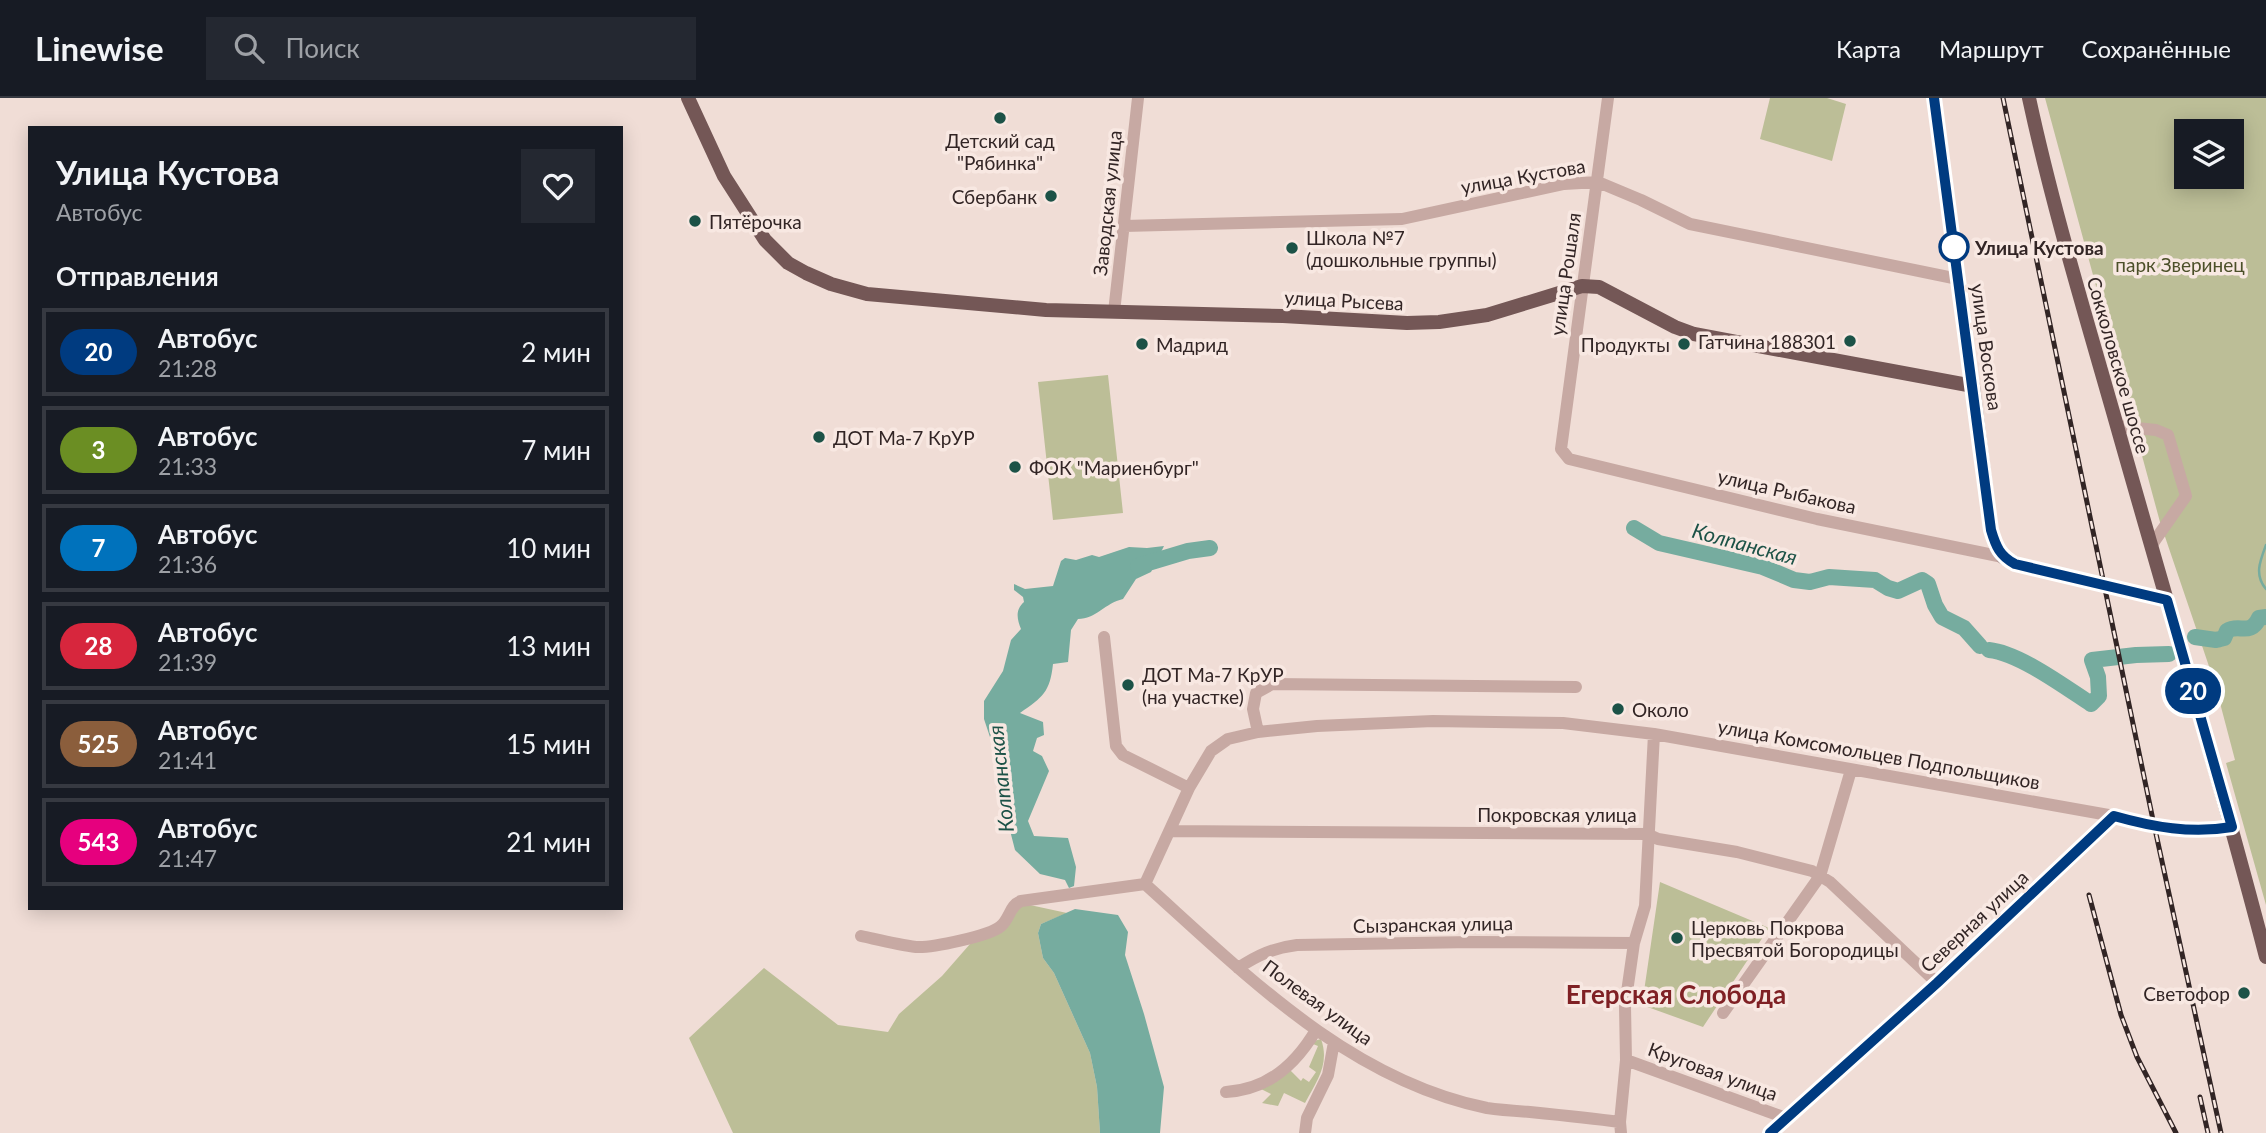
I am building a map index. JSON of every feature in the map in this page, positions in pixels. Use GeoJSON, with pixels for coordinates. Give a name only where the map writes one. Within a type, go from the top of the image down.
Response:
{"type":"FeatureCollection","features":[{"type":"Feature","properties":{"kind":"main road","name":"улица Рысева"},"geometry":{"type":"LineString","coordinates":[[688,98],[733,193],[776,253],[788,263],[831,284],[867,294],[1046,310],[1439,323],[1487,315],[1582,286]]}},
{"type":"Feature","properties":{"kind":"main road","name":"Сокколовское шоссе"},"geometry":{"type":"LineString","coordinates":[[2028,98],[2046,176],[2232,827],[2266,957]]}},
{"type":"Feature","properties":{"kind":"main road"},"geometry":{"type":"LineString","coordinates":[[1582,286],[1599,287],[1675,327],[1694,334],[1973,386]]}},
{"type":"Feature","properties":{"kind":"main road","name":"улица Воскова"},"geometry":{"type":"LineString","coordinates":[[1973,386],[1995,552]]}},
{"type":"Feature","properties":{"kind":"main road"},"geometry":{"type":"LineString","coordinates":[[1995,552],[2028,568],[2167,600]]}},
{"type":"Feature","properties":{"kind":"street","name":"Заводская улица"},"geometry":{"type":"LineString","coordinates":[[1114,312],[1138,98]]}},
{"type":"Feature","properties":{"kind":"street","name":"улица Рошаля"},"geometry":{"type":"LineString","coordinates":[[1565,456],[1561,449],[1608,98]]}},
{"type":"Feature","properties":{"kind":"street","name":"улица Воскова"},"geometry":{"type":"LineString","coordinates":[[1934,98],[1973,386]]}},
{"type":"Feature","properties":{"kind":"street","name":"улица Кустова"},"geometry":{"type":"LineString","coordinates":[[1124,226],[1402,219],[1564,184],[1598,182],[1690,224],[1958,279]]}},
{"type":"Feature","properties":{"kind":"street"},"geometry":{"type":"LineString","coordinates":[[2117,426],[2156,430],[2168,435],[2176,460],[2186,496],[2151,546]]}},
{"type":"Feature","properties":{"kind":"street","name":"улица Рыбакова"},"geometry":{"type":"LineString","coordinates":[[1565,456],[1817,519],[1995,552]]}},
{"type":"Feature","properties":{"kind":"street"},"geometry":{"type":"LineString","coordinates":[[1104,637],[1116,746],[1123,755],[1189,788]]}},
{"type":"Feature","properties":{"kind":"street"},"geometry":{"type":"LineString","coordinates":[[1258,732],[1254,709],[1256,693],[1272,684],[1576,687]]}},
{"type":"Feature","properties":{"kind":"street","name":"улица Комсомольцев Подпольщиков"},"geometry":{"type":"LineString","coordinates":[[1145,884],[1189,788],[1211,751],[1228,739],[1258,732],[1317,726],[1433,721],[1563,723],[1654,734],[2114,816]]}},
{"type":"Feature","properties":{"kind":"street"},"geometry":{"type":"LineString","coordinates":[[1620,1127],[1626,1060],[1625,1006],[1634,943],[1645,906],[1654,734]]}},
{"type":"Feature","properties":{"kind":"street"},"geometry":{"type":"LineString","coordinates":[[1723,1013],[1820,876],[1851,770]]}},
{"type":"Feature","properties":{"kind":"street"},"geometry":{"type":"LineString","coordinates":[[2114,816],[2154,827],[2201,831],[2232,827]]}},
{"type":"Feature","properties":{"kind":"street","name":"Северная улица"},"geometry":{"type":"LineString","coordinates":[[1770,1133],[1937,983],[2114,816]]}},
{"type":"Feature","properties":{"kind":"street","name":"Покровская улица"},"geometry":{"type":"LineString","coordinates":[[1170,831],[1647,834],[1658,839],[1737,852],[1812,871],[1830,882],[1937,983]]}},
{"type":"Feature","properties":{"kind":"street"},"geometry":{"type":"LineString","coordinates":[[861,936],[918,947],[981,936],[1001,926],[1016,902],[1145,884]]}},
{"type":"Feature","properties":{"kind":"street","name":"Полевая улица"},"geometry":{"type":"LineString","coordinates":[[1145,884],[1238,968],[1316,1030],[1398,1079],[1443,1096],[1488,1108],[1620,1127]]}},
{"type":"Feature","properties":{"kind":"street","name":"Сызранская улица"},"geometry":{"type":"LineString","coordinates":[[1238,968],[1261,953],[1277,947],[1297,945],[1634,943]]}},
{"type":"Feature","properties":{"kind":"street"},"geometry":{"type":"LineString","coordinates":[[1226,1092],[1240,1091],[1268,1081],[1290,1065],[1316,1030]]}},
{"type":"Feature","properties":{"kind":"street"},"geometry":{"type":"LineString","coordinates":[[1304,1133],[1307,1118],[1328,1075],[1334,1042]]}},
{"type":"Feature","properties":{"kind":"street","name":"Круговая улица"},"geometry":{"type":"LineString","coordinates":[[1626,1060],[1786,1118]]}},
{"type":"Feature","properties":{"kind":"green space"},"geometry":{"type":"Polygon","coordinates":[[[1770,98],[1827,98],[1846,104],[1832,161],[1760,139],[1770,98]]]}},
{"type":"Feature","properties":{"kind":"green space","name":"парк Зверинец"},"geometry":{"type":"Polygon","coordinates":[[[2045,98],[2266,98],[2266,905],[2226,763],[2235,760],[2215,684],[2160,522],[2045,98]]]}},
{"type":"Feature","properties":{"kind":"green space"},"geometry":{"type":"Polygon","coordinates":[[[1108,375],[1123,513],[1053,520],[1038,382],[1108,375]]]}},
{"type":"Feature","properties":{"kind":"green space"},"geometry":{"type":"Polygon","coordinates":[[[1660,882],[1769,928],[1703,1027],[1642,1005],[1660,882]]]}},
{"type":"Feature","properties":{"kind":"green space"},"geometry":{"type":"Polygon","coordinates":[[[1016,902],[1067,913],[1041,924],[1038,933],[1043,958],[1054,973],[1090,1053],[1097,1087],[1100,1133],[733,1133],[689,1038],[764,968],[838,1025],[888,1032],[899,1014],[942,976],[970,944],[1001,926],[1016,902]]]}},
{"type":"Feature","properties":{"kind":"green space"},"geometry":{"type":"Polygon","coordinates":[[[1321,1039],[1323,1064],[1318,1080],[1305,1103],[1284,1093],[1278,1106],[1262,1103],[1271,1094],[1261,1089],[1290,1070],[1301,1081],[1303,1078],[1309,1082],[1316,1072],[1309,1067],[1318,1046],[1313,1044],[1321,1039]]]}},
{"type":"Feature","properties":{"kind":"water"},"geometry":{"type":"Polygon","coordinates":[[[1164,546],[1151,572],[1136,579],[1123,599],[1090,616],[1078,619],[1071,630],[1068,662],[1053,664],[1050,681],[1044,693],[1020,713],[1043,722],[1044,735],[1037,738],[1033,751],[1042,756],[1049,771],[1028,821],[1034,836],[1068,838],[1076,867],[1074,886],[1069,888],[1065,880],[1040,874],[1015,850],[1004,807],[1002,773],[984,719],[984,701],[1003,671],[1011,640],[1021,629],[1018,615],[1024,602],[1023,597],[1014,590],[1014,584],[1025,589],[1053,586],[1061,561],[1065,558],[1076,560],[1092,555],[1099,557],[1129,547],[1164,546]]]}},
{"type":"Feature","properties":{"kind":"water"},"geometry":{"type":"Polygon","coordinates":[[[1075,909],[1118,915],[1128,932],[1125,955],[1164,1087],[1160,1133],[1100,1133],[1097,1087],[1090,1053],[1054,973],[1043,958],[1038,933],[1041,924],[1075,909]]]}},
{"type":"Feature","properties":{"kind":"waterway","name":"Колпанская"},"geometry":{"type":"LineString","coordinates":[[1634,528],[1659,543],[1763,567],[1794,580],[1810,582],[1829,577],[1875,580],[1898,591],[1922,580],[1928,584],[1942,617],[1964,628],[1980,646]]}},
{"type":"Feature","properties":{"kind":"waterway"},"geometry":{"type":"LineString","coordinates":[[2266,545],[2259,573],[2266,589]]}},
{"type":"Feature","properties":{"kind":"waterway","name":"Колпанская"},"geometry":{"type":"LineString","coordinates":[[1138,566],[1188,551],[1210,548]]}},
{"type":"Feature","properties":{"kind":"waterway","name":"Колпанская"},"geometry":{"type":"LineString","coordinates":[[2195,637],[2216,640],[2224,638],[2227,631],[2252,627],[2259,618],[2266,617]]}},
{"type":"Feature","properties":{"kind":"waterway"},"geometry":{"type":"LineString","coordinates":[[2209,639],[2220,646],[2224,643],[2224,638]]}},
{"type":"Feature","properties":{"kind":"waterway","name":"Колпанская"},"geometry":{"type":"LineString","coordinates":[[1989,650],[2001,652],[2028,664],[2091,704],[2099,696],[2098,677],[2092,660],[2169,654]]}},
{"type":"Feature","properties":{"kind":"railway"},"geometry":{"type":"LineString","coordinates":[[2003,98],[2221,1133]]}},
{"type":"Feature","properties":{"kind":"railway"},"geometry":{"type":"LineString","coordinates":[[2089,895],[2121,1015],[2137,1057],[2176,1133]]}},
{"type":"Feature","properties":{"kind":"railway"},"geometry":{"type":"LineString","coordinates":[[2200,1097],[2208,1133]]}},
{"type":"Feature","properties":{"kind":"bus line","name":"20"},"geometry":{"type":"LineString","coordinates":[[1770,1133],[1937,983],[2114,816],[2154,827],[2201,831],[2232,827],[2167,600],[2015,564],[2003,557],[1996,546],[1991,530],[1934,98]]}},
{"type":"Feature","properties":{"kind":"place","name":"Детский сад \"Рябинка\""},"geometry":{"type":"Point","coordinates":[1000,118]}},
{"type":"Feature","properties":{"kind":"place","name":"Сбербанк"},"geometry":{"type":"Point","coordinates":[1051,196]}},
{"type":"Feature","properties":{"kind":"place","name":"Пятёрочка"},"geometry":{"type":"Point","coordinates":[695,221]}},
{"type":"Feature","properties":{"kind":"place","name":"Улица Кустова"},"geometry":{"type":"Point","coordinates":[1954,247]}},
{"type":"Feature","properties":{"kind":"place","name":"Школа №7 (дошкольные группы)"},"geometry":{"type":"Point","coordinates":[1292,248]}},
{"type":"Feature","properties":{"kind":"place","name":"Гатчина 188301"},"geometry":{"type":"Point","coordinates":[1850,341]}},
{"type":"Feature","properties":{"kind":"place","name":"Мадрид"},"geometry":{"type":"Point","coordinates":[1142,344]}},
{"type":"Feature","properties":{"kind":"place","name":"Продукты"},"geometry":{"type":"Point","coordinates":[1684,344]}},
{"type":"Feature","properties":{"kind":"place","name":"ДОТ Ма-7 КрУР"},"geometry":{"type":"Point","coordinates":[819,437]}},
{"type":"Feature","properties":{"kind":"place","name":"ФОК \"Мариенбург\""},"geometry":{"type":"Point","coordinates":[1015,467]}},
{"type":"Feature","properties":{"kind":"place","name":"ДОТ Ма-7 КрУР (на участке)"},"geometry":{"type":"Point","coordinates":[1128,685]}},
{"type":"Feature","properties":{"kind":"place","name":"Около"},"geometry":{"type":"Point","coordinates":[1618,709]}},
{"type":"Feature","properties":{"kind":"place","name":"Церковь Покрова Пресвятой Богородицы"},"geometry":{"type":"Point","coordinates":[1677,938]}},
{"type":"Feature","properties":{"kind":"place","name":"Светофор"},"geometry":{"type":"Point","coordinates":[2244,993]}},
{"type":"Feature","properties":{"kind":"district","name":"Егерская Слобода"},"geometry":{"type":"Point","coordinates":[1676,994]}}]}
